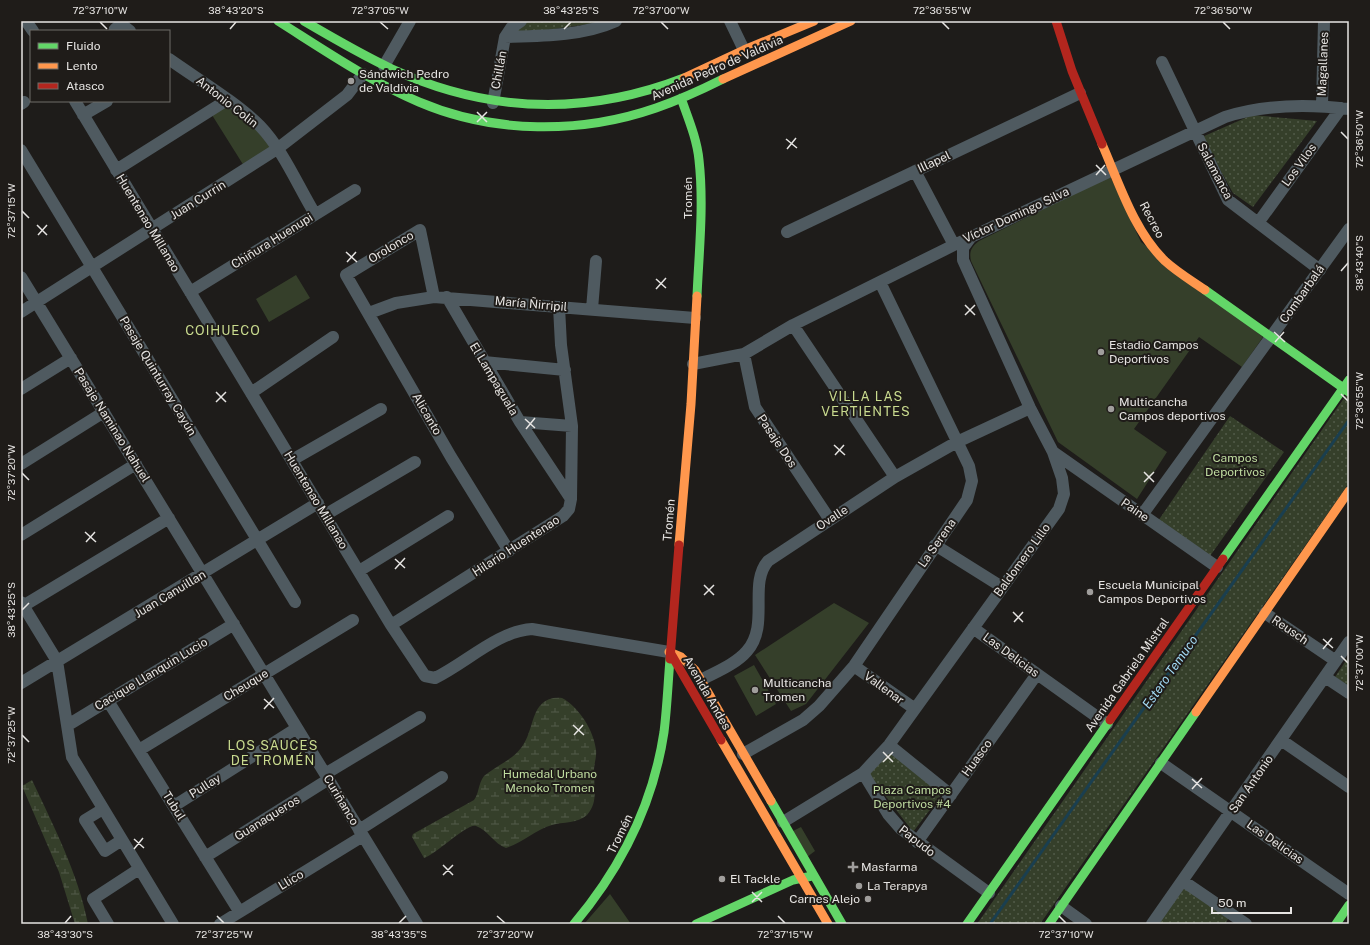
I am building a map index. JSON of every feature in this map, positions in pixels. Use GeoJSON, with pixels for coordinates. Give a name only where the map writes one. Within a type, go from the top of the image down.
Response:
{"type":"FeatureCollection","features":[{"type":"Feature","properties":{"kind":"main road","name":"Avenida Pedro de Valdivia"},"geometry":{"type":"LineString","coordinates":[[278,21],[363,74],[400,93],[444,111],[474,119],[513,125],[558,126],[600,122],[642,113],[681,98],[851,21]]}},
{"type":"Feature","properties":{"kind":"main road","name":"Avenida Pedro de Valdivia"},"geometry":{"type":"LineString","coordinates":[[304,21],[384,66],[428,85],[492,103],[532,106],[568,106],[640,92],[693,74],[744,50],[814,21]]}},
{"type":"Feature","properties":{"kind":"main road","name":"Recreo"},"geometry":{"type":"LineString","coordinates":[[1056,21],[1064,50],[1080,93],[1148,241],[1166,262],[1347,387]]}},
{"type":"Feature","properties":{"kind":"main road"},"geometry":{"type":"LineString","coordinates":[[640,92],[673,92],[681,98]]}},
{"type":"Feature","properties":{"kind":"main road","name":"Tromén"},"geometry":{"type":"LineString","coordinates":[[574,924],[602,890],[629,844],[647,803],[657,767],[664,731],[668,693],[669,652],[693,364],[694,318],[701,208],[701,176],[696,144],[681,98]]}},
{"type":"Feature","properties":{"kind":"main road","name":"Avenida Gabriela Mistral"},"geometry":{"type":"LineString","coordinates":[[967,924],[1217,567],[1347,387]]}},
{"type":"Feature","properties":{"kind":"main road"},"geometry":{"type":"LineString","coordinates":[[1049,924],[1348,494]]}},
{"type":"Feature","properties":{"kind":"main road","name":"Avenida Andes"},"geometry":{"type":"LineString","coordinates":[[669,652],[684,660],[695,670],[842,924]]}},
{"type":"Feature","properties":{"kind":"main road","name":"Avenida Andes"},"geometry":{"type":"LineString","coordinates":[[669,652],[828,924]]}},
{"type":"Feature","properties":{"kind":"main road"},"geometry":{"type":"LineString","coordinates":[[696,924],[800,877],[816,880],[808,890],[797,892]]}},
{"type":"Feature","properties":{"kind":"main road"},"geometry":{"type":"LineString","coordinates":[[1336,924],[1349,905]]}},
{"type":"Feature","properties":{"kind":"street"},"geometry":{"type":"LineString","coordinates":[[26,21],[31,30]]}},
{"type":"Feature","properties":{"kind":"street"},"geometry":{"type":"LineString","coordinates":[[384,66],[410,21]]}},
{"type":"Feature","properties":{"kind":"street","name":"Chillán"},"geometry":{"type":"LineString","coordinates":[[492,103],[505,37],[511,28],[520,21]]}},
{"type":"Feature","properties":{"kind":"street","name":"Chillán"},"geometry":{"type":"LineString","coordinates":[[505,37],[550,35],[589,30],[616,21]]}},
{"type":"Feature","properties":{"kind":"street"},"geometry":{"type":"LineString","coordinates":[[730,21],[744,50]]}},
{"type":"Feature","properties":{"kind":"street","name":"Magallanes"},"geometry":{"type":"LineString","coordinates":[[1322,106],[1324,21]]}},
{"type":"Feature","properties":{"kind":"street","name":"Antonio Colin"},"geometry":{"type":"LineString","coordinates":[[170,61],[227,100],[260,126],[277,149],[315,214]]}},
{"type":"Feature","properties":{"kind":"street","name":"Salamanca"},"geometry":{"type":"LineString","coordinates":[[1162,62],[1228,200],[1320,270]]}},
{"type":"Feature","properties":{"kind":"street","name":"Juan Currin"},"geometry":{"type":"LineString","coordinates":[[21,312],[277,149],[347,95],[363,74]]}},
{"type":"Feature","properties":{"kind":"street","name":"Illapel"},"geometry":{"type":"LineString","coordinates":[[787,232],[1080,93]]}},
{"type":"Feature","properties":{"kind":"street"},"geometry":{"type":"LineString","coordinates":[[116,170],[227,100]]}},
{"type":"Feature","properties":{"kind":"street","name":"Huentenao Millanao"},"geometry":{"type":"LineString","coordinates":[[76,102],[358,571],[423,673],[432,678],[438,676],[504,636],[519,630],[532,630],[669,652]]}},
{"type":"Feature","properties":{"kind":"street"},"geometry":{"type":"LineString","coordinates":[[83,115],[105,102]]}},
{"type":"Feature","properties":{"kind":"street","name":"Víctor Domingo Silva"},"geometry":{"type":"LineString","coordinates":[[693,364],[744,354],[793,325],[954,245],[1194,130],[1225,117],[1258,108],[1322,106],[1345,108]]}},
{"type":"Feature","properties":{"kind":"street","name":"Los Vilos"},"geometry":{"type":"LineString","coordinates":[[1258,223],[1345,108]]}},
{"type":"Feature","properties":{"kind":"street","name":"Pasaje Quinturray Cayún"},"geometry":{"type":"LineString","coordinates":[[21,150],[295,602]]}},
{"type":"Feature","properties":{"kind":"street"},"geometry":{"type":"LineString","coordinates":[[914,172],[954,245]]}},
{"type":"Feature","properties":{"kind":"street","name":"Chiñura Huenupi"},"geometry":{"type":"LineString","coordinates":[[190,292],[355,190]]}},
{"type":"Feature","properties":{"kind":"street","name":"Combarbalá"},"geometry":{"type":"LineString","coordinates":[[1142,514],[1349,229]]}},
{"type":"Feature","properties":{"kind":"street","name":"Orolonco"},"geometry":{"type":"LineString","coordinates":[[346,275],[420,230],[434,297]]}},
{"type":"Feature","properties":{"kind":"street","name":"Baldomero Lillo"},"geometry":{"type":"LineString","coordinates":[[783,822],[863,773],[889,745],[1059,509],[1064,494],[1062,478],[1053,452],[1030,408],[963,260],[963,248],[971,237]]}},
{"type":"Feature","properties":{"kind":"street"},"geometry":{"type":"LineString","coordinates":[[592,309],[596,261]]}},
{"type":"Feature","properties":{"kind":"street","name":"Alicanto"},"geometry":{"type":"LineString","coordinates":[[346,275],[451,456],[509,551]]}},
{"type":"Feature","properties":{"kind":"street","name":"Pasaje Naminao Nahuel"},"geometry":{"type":"LineString","coordinates":[[21,277],[203,574]]}},
{"type":"Feature","properties":{"kind":"street","name":"La Serena"},"geometry":{"type":"LineString","coordinates":[[743,754],[807,717],[819,706],[854,666],[967,500],[971,488],[969,466],[880,282]]}},
{"type":"Feature","properties":{"kind":"street","name":"María Ñirripil"},"geometry":{"type":"LineString","coordinates":[[369,313],[396,303],[434,297],[448,297],[694,318]]}},
{"type":"Feature","properties":{"kind":"street","name":"El Lampaguala"},"geometry":{"type":"LineString","coordinates":[[448,297],[484,362],[520,422],[570,499]]}},
{"type":"Feature","properties":{"kind":"street","name":"Hilario Huentenao"},"geometry":{"type":"LineString","coordinates":[[391,625],[563,516],[568,509],[570,499],[572,426],[561,345],[559,307]]}},
{"type":"Feature","properties":{"kind":"street"},"geometry":{"type":"LineString","coordinates":[[793,325],[895,477]]}},
{"type":"Feature","properties":{"kind":"street"},"geometry":{"type":"LineString","coordinates":[[251,393],[333,337]]}},
{"type":"Feature","properties":{"kind":"street","name":"Pasaje Dos"},"geometry":{"type":"LineString","coordinates":[[744,354],[755,407],[830,520]]}},
{"type":"Feature","properties":{"kind":"street"},"geometry":{"type":"LineString","coordinates":[[21,389],[71,358]]}},
{"type":"Feature","properties":{"kind":"street"},"geometry":{"type":"LineString","coordinates":[[484,362],[565,370]]}},
{"type":"Feature","properties":{"kind":"street","name":"Ovalle"},"geometry":{"type":"LineString","coordinates":[[701,680],[740,657],[752,644],[758,629],[761,573],[764,565],[772,558],[895,477],[957,442],[1030,408]]}},
{"type":"Feature","properties":{"kind":"street"},"geometry":{"type":"LineString","coordinates":[[292,460],[381,409]]}},
{"type":"Feature","properties":{"kind":"street"},"geometry":{"type":"LineString","coordinates":[[21,464],[104,412]]}},
{"type":"Feature","properties":{"kind":"street"},"geometry":{"type":"LineString","coordinates":[[520,422],[572,426]]}},
{"type":"Feature","properties":{"kind":"street","name":"Paine"},"geometry":{"type":"LineString","coordinates":[[1053,452],[1217,567]]}},
{"type":"Feature","properties":{"kind":"street"},"geometry":{"type":"LineString","coordinates":[[325,515],[415,462]]}},
{"type":"Feature","properties":{"kind":"street"},"geometry":{"type":"LineString","coordinates":[[21,535],[136,464]]}},
{"type":"Feature","properties":{"kind":"street","name":"Juan Canuillan"},"geometry":{"type":"LineString","coordinates":[[21,682],[203,574],[318,503]]}},
{"type":"Feature","properties":{"kind":"street"},"geometry":{"type":"LineString","coordinates":[[358,571],[448,516]]}},
{"type":"Feature","properties":{"kind":"street"},"geometry":{"type":"LineString","coordinates":[[169,518],[24,611],[57,661],[72,757],[173,924]]}},
{"type":"Feature","properties":{"kind":"street"},"geometry":{"type":"LineString","coordinates":[[935,545],[1002,587]]}},
{"type":"Feature","properties":{"kind":"street","name":"Curiñanco"},"geometry":{"type":"LineString","coordinates":[[203,574],[417,924]]}},
{"type":"Feature","properties":{"kind":"street","name":"Reusch"},"geometry":{"type":"LineString","coordinates":[[1264,613],[1336,661]]}},
{"type":"Feature","properties":{"kind":"street","name":"Cheuque"},"geometry":{"type":"LineString","coordinates":[[139,750],[353,620]]}},
{"type":"Feature","properties":{"kind":"street","name":"Cacique Llanquin Lucio"},"geometry":{"type":"LineString","coordinates":[[68,724],[234,624]]}},
{"type":"Feature","properties":{"kind":"street","name":"Las Delicias"},"geometry":{"type":"LineString","coordinates":[[973,628],[1107,724]]}},
{"type":"Feature","properties":{"kind":"street","name":"San Antonio"},"geometry":{"type":"LineString","coordinates":[[1152,924],[1232,812],[1349,642]]}},
{"type":"Feature","properties":{"kind":"street","name":"Vallenar"},"geometry":{"type":"LineString","coordinates":[[854,666],[915,710]]}},
{"type":"Feature","properties":{"kind":"street","name":"Huasco"},"geometry":{"type":"LineString","coordinates":[[917,842],[1037,674]]}},
{"type":"Feature","properties":{"kind":"street"},"geometry":{"type":"LineString","coordinates":[[1325,677],[1349,693]]}},
{"type":"Feature","properties":{"kind":"street","name":"Tubul"},"geometry":{"type":"LineString","coordinates":[[108,700],[239,911]]}},
{"type":"Feature","properties":{"kind":"street","name":"Guanaqueros"},"geometry":{"type":"LineString","coordinates":[[205,857],[327,776],[420,718]]}},
{"type":"Feature","properties":{"kind":"street","name":"Pullay"},"geometry":{"type":"LineString","coordinates":[[174,806],[297,728]]}},
{"type":"Feature","properties":{"kind":"street"},"geometry":{"type":"LineString","coordinates":[[1281,740],[1349,787]]}},
{"type":"Feature","properties":{"kind":"street"},"geometry":{"type":"LineString","coordinates":[[889,745],[951,795]]}},
{"type":"Feature","properties":{"kind":"street","name":"Las Delicias"},"geometry":{"type":"LineString","coordinates":[[1161,763],[1349,894]]}},
{"type":"Feature","properties":{"kind":"street","name":"Papudo"},"geometry":{"type":"LineString","coordinates":[[863,773],[894,822],[917,842],[989,892]]}},
{"type":"Feature","properties":{"kind":"street","name":"Llico"},"geometry":{"type":"LineString","coordinates":[[220,924],[361,833],[442,776]]}},
{"type":"Feature","properties":{"kind":"street"},"geometry":{"type":"LineString","coordinates":[[103,808],[85,820],[105,851],[122,840]]}},
{"type":"Feature","properties":{"kind":"street"},"geometry":{"type":"LineString","coordinates":[[108,924],[93,899],[140,869]]}},
{"type":"Feature","properties":{"kind":"street"},"geometry":{"type":"LineString","coordinates":[[1183,881],[1232,920],[1246,924]]}},
{"type":"Feature","properties":{"kind":"street"},"geometry":{"type":"LineString","coordinates":[[1061,906],[1086,924]]}},
{"type":"Feature","properties":{"kind":"green space"},"geometry":{"type":"Polygon","coordinates":[[[529,21],[602,21],[519,34],[516,29],[529,21]]]}},
{"type":"Feature","properties":{"kind":"green space"},"geometry":{"type":"Polygon","coordinates":[[[227,106],[256,128],[271,148],[244,166],[212,115],[227,106]]]}},
{"type":"Feature","properties":{"kind":"green space"},"geometry":{"type":"Polygon","coordinates":[[[1252,115],[1317,121],[1253,207],[1233,193],[1202,137],[1252,115]]]}},
{"type":"Feature","properties":{"kind":"green space","name":"Estadio Campos Deportivos"},"geometry":{"type":"Polygon","coordinates":[[[1110,176],[1141,242],[1263,337],[1242,367],[1199,337],[1134,429],[1167,452],[1137,499],[1058,442],[970,258],[971,250],[979,241],[1110,176]]]}},
{"type":"Feature","properties":{"kind":"green space"},"geometry":{"type":"Polygon","coordinates":[[[296,275],[310,298],[269,322],[256,299],[296,275]]]}},
{"type":"Feature","properties":{"kind":"green space"},"geometry":{"type":"Polygon","coordinates":[[[1349,391],[1349,483],[1040,924],[977,924],[1349,391]]]}},
{"type":"Feature","properties":{"kind":"green space","name":"Campos Deportivos"},"geometry":{"type":"Polygon","coordinates":[[[1230,416],[1284,452],[1210,556],[1158,521],[1230,416]]]}},
{"type":"Feature","properties":{"kind":"green space"},"geometry":{"type":"Polygon","coordinates":[[[834,603],[869,623],[806,704],[791,711],[755,655],[834,603]]]}},
{"type":"Feature","properties":{"kind":"green space"},"geometry":{"type":"Polygon","coordinates":[[[1349,656],[1349,686],[1335,677],[1349,656]]]}},
{"type":"Feature","properties":{"kind":"green space","name":"Multicancha Tromen"},"geometry":{"type":"Polygon","coordinates":[[[754,665],[776,704],[756,716],[734,676],[754,665]]]}},
{"type":"Feature","properties":{"kind":"green space","name":"Humedal Urbano Menoko Tromen"},"geometry":{"type":"Polygon","coordinates":[[[562,698],[580,713],[589,728],[595,743],[595,796],[593,806],[587,815],[580,820],[546,827],[506,848],[480,828],[472,826],[424,858],[412,837],[413,834],[474,800],[484,776],[513,756],[526,741],[538,708],[544,702],[551,699],[562,698]]]}},
{"type":"Feature","properties":{"kind":"green space","name":"Plaza Campos Deportivos #4"},"geometry":{"type":"Polygon","coordinates":[[[888,749],[942,794],[913,832],[868,773],[888,749]]]}},
{"type":"Feature","properties":{"kind":"green space"},"geometry":{"type":"Polygon","coordinates":[[[32,780],[72,868],[84,905],[88,924],[75,924],[59,872],[22,786],[32,780]]]}},
{"type":"Feature","properties":{"kind":"green space"},"geometry":{"type":"Polygon","coordinates":[[[801,827],[815,851],[807,857],[793,831],[801,827]]]}},
{"type":"Feature","properties":{"kind":"green space"},"geometry":{"type":"Polygon","coordinates":[[[1184,885],[1230,916],[1225,924],[1157,924],[1184,885]]]}},
{"type":"Feature","properties":{"kind":"green space"},"geometry":{"type":"Polygon","coordinates":[[[610,894],[631,924],[584,924],[610,894]]]}},
{"type":"Feature","properties":{"kind":"waterway","name":"Estero Temuco"},"geometry":{"type":"LineString","coordinates":[[990,924],[1349,420]]}},
{"type":"Feature","properties":{"kind":"traffic: fast"},"geometry":{"type":"LineString","coordinates":[[278,21],[382,85],[400,94],[448,113],[507,125],[538,127],[568,126],[598,123],[627,117],[673,102],[723,79]]}},
{"type":"Feature","properties":{"kind":"traffic: fast"},"geometry":{"type":"LineString","coordinates":[[304,21],[392,69],[428,84],[464,94],[501,101],[537,104],[574,103],[611,99],[647,90],[684,78]]}},
{"type":"Feature","properties":{"kind":"traffic: fast"},"geometry":{"type":"LineString","coordinates":[[681,98],[692,129],[699,160],[701,228],[697,296]]}},
{"type":"Feature","properties":{"kind":"traffic: fast"},"geometry":{"type":"LineString","coordinates":[[1205,290],[1349,392]]}},
{"type":"Feature","properties":{"kind":"traffic: fast"},"geometry":{"type":"LineString","coordinates":[[1223,559],[1349,380]]}},
{"type":"Feature","properties":{"kind":"traffic: fast"},"geometry":{"type":"LineString","coordinates":[[574,924],[607,880],[621,857],[643,810],[652,785],[664,732],[670,659]]}},
{"type":"Feature","properties":{"kind":"traffic: fast"},"geometry":{"type":"LineString","coordinates":[[1049,924],[1196,712]]}},
{"type":"Feature","properties":{"kind":"traffic: fast"},"geometry":{"type":"LineString","coordinates":[[967,924],[1110,720]]}},
{"type":"Feature","properties":{"kind":"traffic: fast"},"geometry":{"type":"LineString","coordinates":[[771,801],[842,924]]}},
{"type":"Feature","properties":{"kind":"traffic: fast"},"geometry":{"type":"LineString","coordinates":[[696,924],[793,880],[812,876]]}},
{"type":"Feature","properties":{"kind":"traffic: fast"},"geometry":{"type":"LineString","coordinates":[[1336,924],[1349,905]]}},
{"type":"Feature","properties":{"kind":"traffic: slow"},"geometry":{"type":"LineString","coordinates":[[684,78],[744,50],[814,21]]}},
{"type":"Feature","properties":{"kind":"traffic: slow"},"geometry":{"type":"LineString","coordinates":[[723,79],[851,21]]}},
{"type":"Feature","properties":{"kind":"traffic: slow"},"geometry":{"type":"LineString","coordinates":[[1102,144],[1128,206],[1144,236],[1165,261],[1205,290]]}},
{"type":"Feature","properties":{"kind":"traffic: slow"},"geometry":{"type":"LineString","coordinates":[[679,545],[691,404],[697,296]]}},
{"type":"Feature","properties":{"kind":"traffic: slow"},"geometry":{"type":"LineString","coordinates":[[1196,712],[1349,491]]}},
{"type":"Feature","properties":{"kind":"traffic: slow"},"geometry":{"type":"LineString","coordinates":[[669,652],[681,657],[695,670],[771,801]]}},
{"type":"Feature","properties":{"kind":"traffic: slow"},"geometry":{"type":"LineString","coordinates":[[721,740],[828,924]]}},
{"type":"Feature","properties":{"kind":"traffic: jam"},"geometry":{"type":"LineString","coordinates":[[1056,21],[1072,71],[1102,144]]}},
{"type":"Feature","properties":{"kind":"traffic: jam"},"geometry":{"type":"LineString","coordinates":[[670,659],[679,545]]}},
{"type":"Feature","properties":{"kind":"traffic: jam"},"geometry":{"type":"LineString","coordinates":[[1110,720],[1223,559]]}},
{"type":"Feature","properties":{"kind":"traffic: jam"},"geometry":{"type":"LineString","coordinates":[[671,654],[721,740]]}},
{"type":"Feature","properties":{"kind":"place","name":"Sándwich Pedro de Valdivia"},"geometry":{"type":"Point","coordinates":[351,81]}},
{"type":"Feature","properties":{"kind":"place","name":"Estadio Campos Deportivos"},"geometry":{"type":"Point","coordinates":[1101,352]}},
{"type":"Feature","properties":{"kind":"place","name":"Multicancha Campos deportivos"},"geometry":{"type":"Point","coordinates":[1111,409]}},
{"type":"Feature","properties":{"kind":"place","name":"Escuela Municipal Campos Deportivos"},"geometry":{"type":"Point","coordinates":[1090,592]}},
{"type":"Feature","properties":{"kind":"place","name":"Multicancha Tromen"},"geometry":{"type":"Point","coordinates":[755,690]}},
{"type":"Feature","properties":{"kind":"place","name":"Masfarma"},"geometry":{"type":"Point","coordinates":[853,867]}},
{"type":"Feature","properties":{"kind":"place","name":"El Tackle"},"geometry":{"type":"Point","coordinates":[722,879]}},
{"type":"Feature","properties":{"kind":"place","name":"La Terapya"},"geometry":{"type":"Point","coordinates":[859,886]}},
{"type":"Feature","properties":{"kind":"place","name":"Carnes Alejo"},"geometry":{"type":"Point","coordinates":[868,899]}},
{"type":"Feature","properties":{"kind":"district","name":"COIHUECO"},"geometry":{"type":"Point","coordinates":[223,330]}},
{"type":"Feature","properties":{"kind":"district","name":"VILLA LAS VERTIENTES"},"geometry":{"type":"Point","coordinates":[866,404]}},
{"type":"Feature","properties":{"kind":"district","name":"LOS SAUCES DE TROMÉN"},"geometry":{"type":"Point","coordinates":[273,752]}}]}
